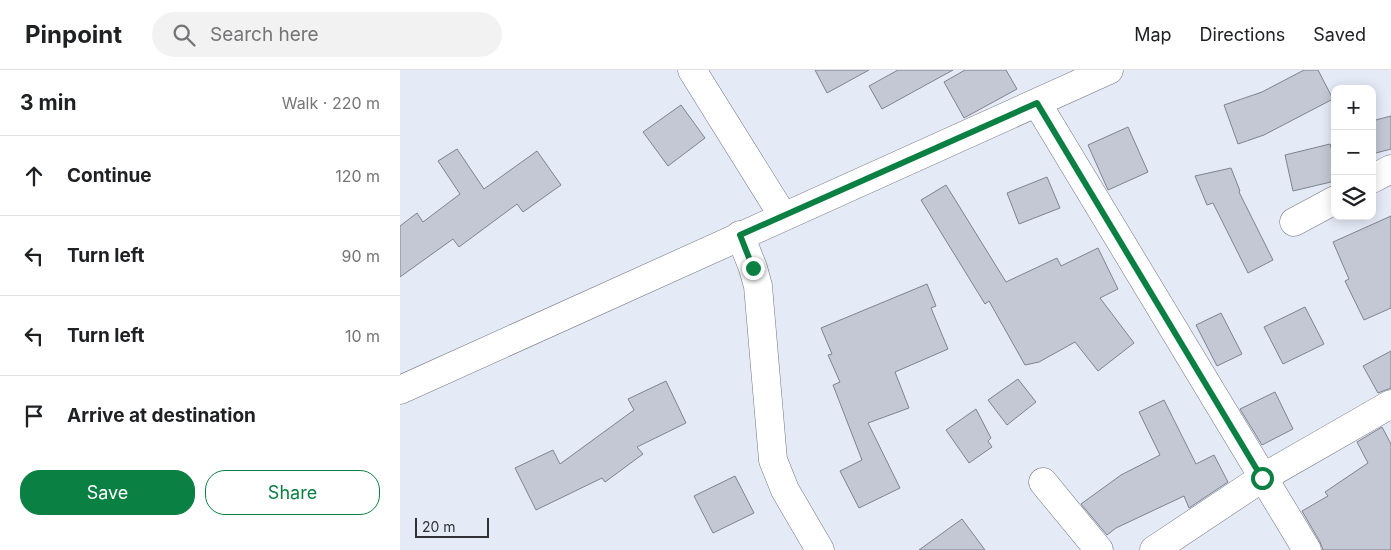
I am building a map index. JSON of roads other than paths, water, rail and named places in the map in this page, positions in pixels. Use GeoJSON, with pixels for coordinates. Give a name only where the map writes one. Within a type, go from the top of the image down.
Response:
{"type":"FeatureCollection","features":[{"type":"Feature","properties":{"kind":"street"},"geometry":{"type":"LineString","coordinates":[[692,70],[783,216]]}},
{"type":"Feature","properties":{"kind":"street"},"geometry":{"type":"LineString","coordinates":[[400,390],[1109,70]]}},
{"type":"Feature","properties":{"kind":"street"},"geometry":{"type":"LineString","coordinates":[[1037,103],[1307,550]]}},
{"type":"Feature","properties":{"kind":"street"},"geometry":{"type":"LineString","coordinates":[[1376,177],[1391,169]]}},
{"type":"Feature","properties":{"kind":"street"},"geometry":{"type":"LineString","coordinates":[[1294,222],[1331,202]]}},
{"type":"Feature","properties":{"kind":"street"},"geometry":{"type":"LineString","coordinates":[[740,235],[758,286],[773,460],[785,490],[814,548]]}},
{"type":"Feature","properties":{"kind":"street"},"geometry":{"type":"LineString","coordinates":[[1154,550],[1262,478],[1391,404]]}},
{"type":"Feature","properties":{"kind":"street"},"geometry":{"type":"LineString","coordinates":[[1043,482],[1099,550]]}}]}
